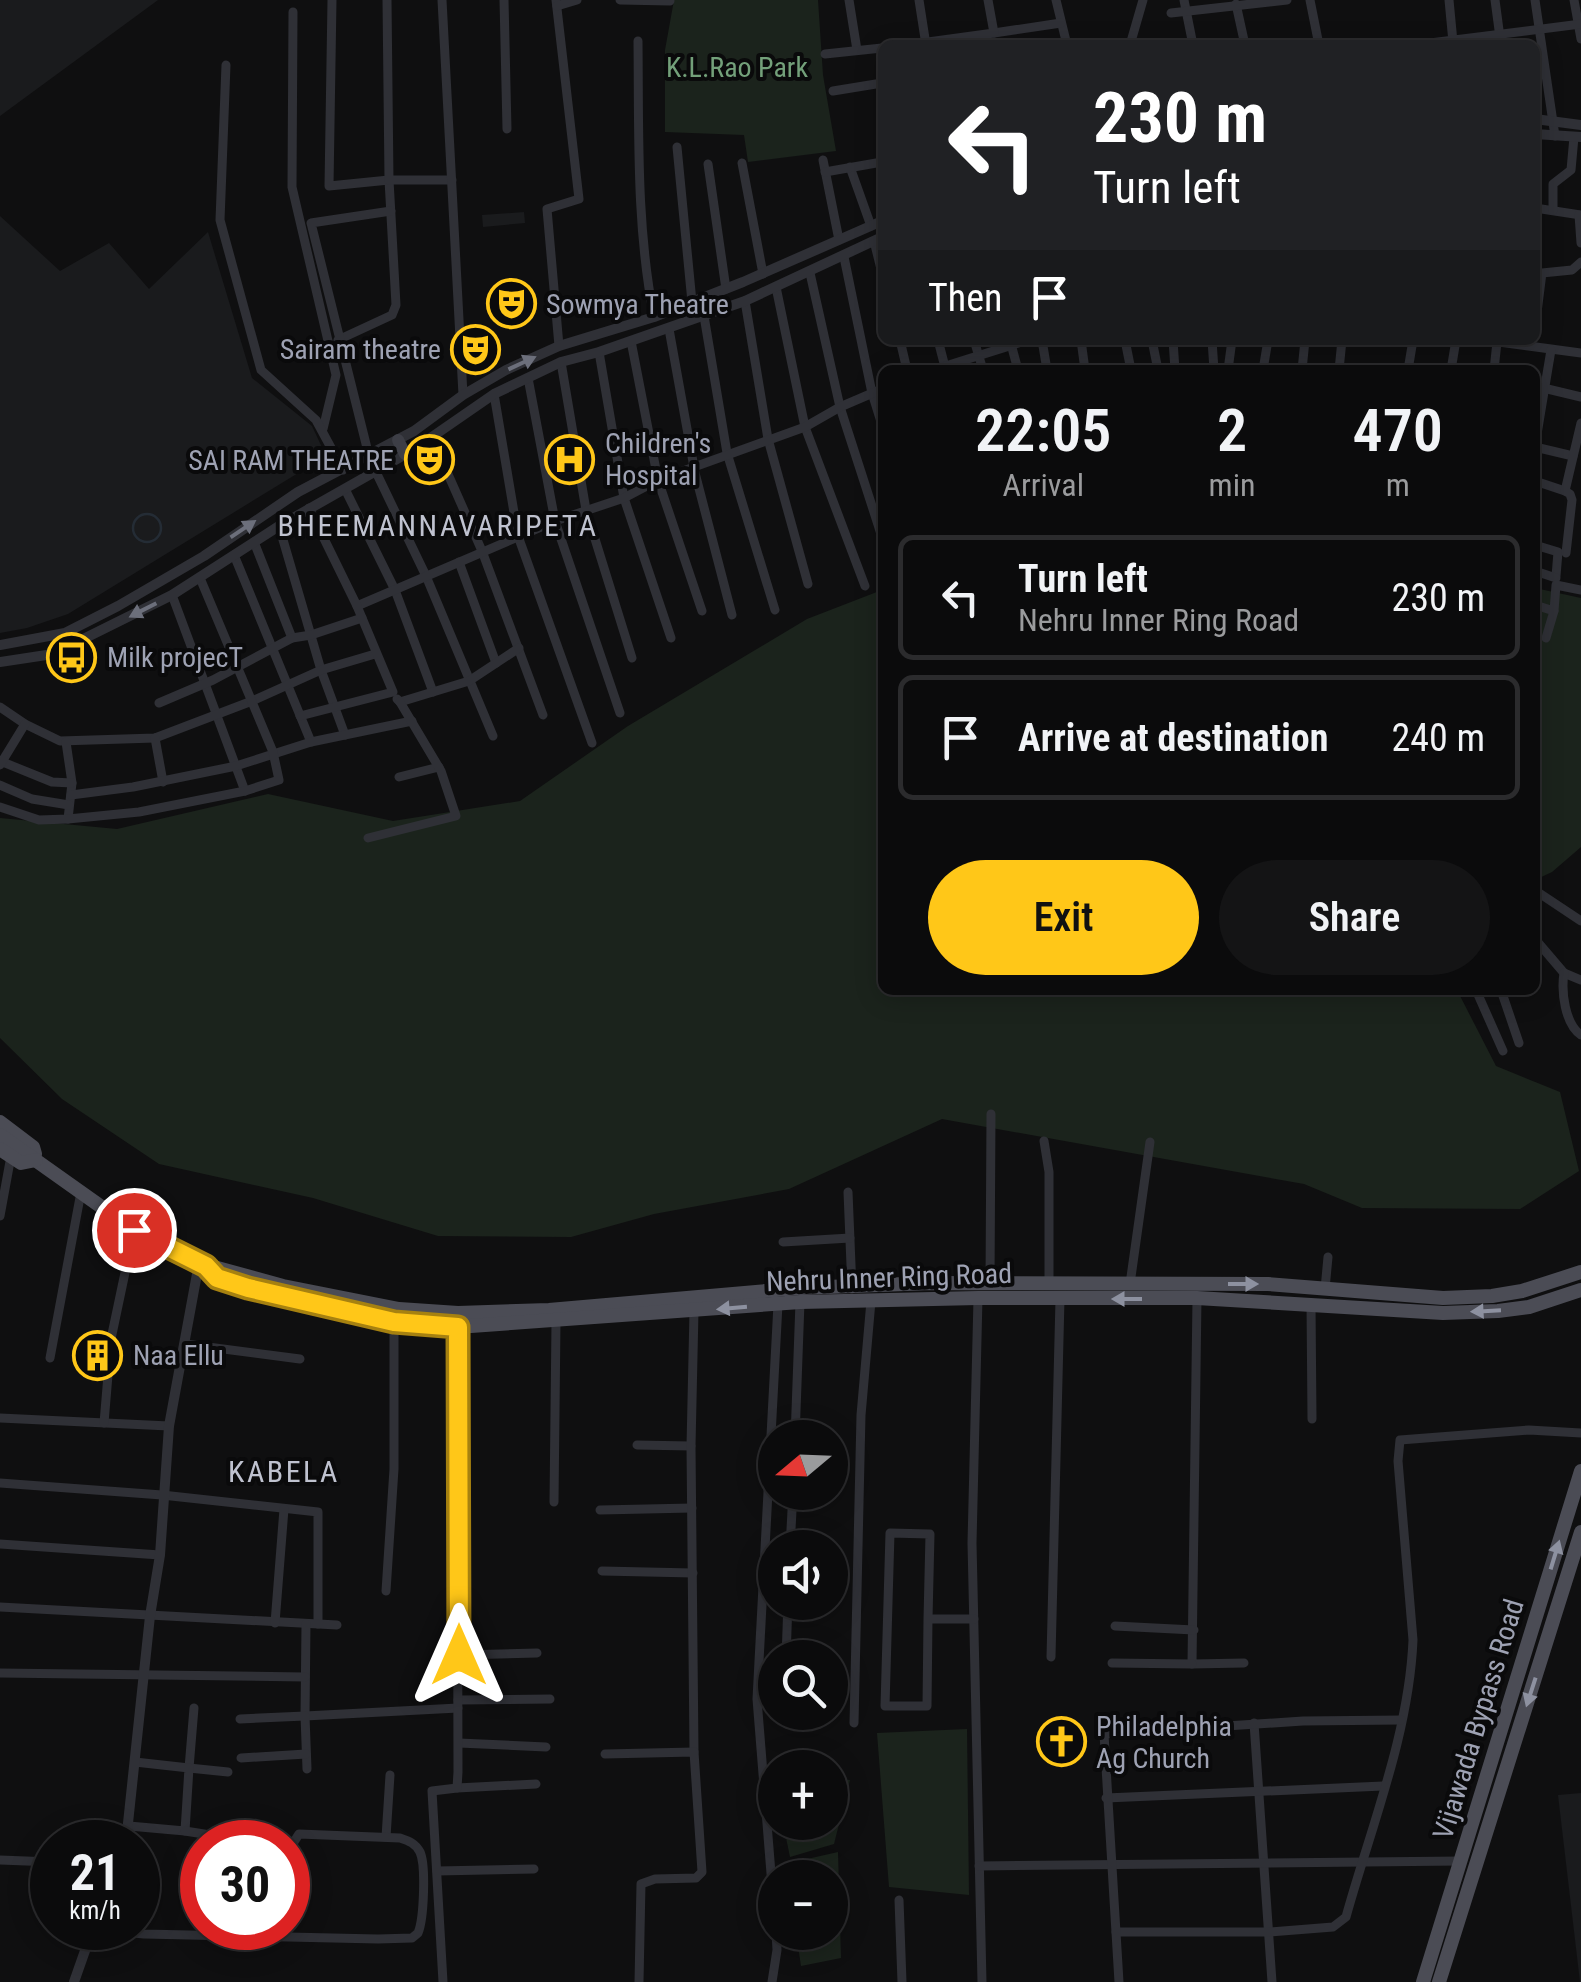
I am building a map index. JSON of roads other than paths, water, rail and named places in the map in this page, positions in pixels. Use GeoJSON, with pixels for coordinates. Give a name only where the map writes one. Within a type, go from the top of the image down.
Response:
{"type":"FeatureCollection","features":[{"type":"Feature","properties":{"kind":"main road"},"geometry":{"type":"LineString","coordinates":[[398,440],[406,454]]}},
{"type":"Feature","properties":{"kind":"main road"},"geometry":{"type":"LineString","coordinates":[[0,1122],[33,1147],[36,1160],[22,1163],[0,1135]]}},
{"type":"Feature","properties":{"kind":"main road","name":"Nehru Inner Ring Road"},"geometry":{"type":"LineString","coordinates":[[36,1160],[134,1230],[203,1265],[217,1278],[394,1322],[458,1327],[778,1304],[852,1293],[871,1301],[1325,1289],[1408,1297],[1492,1296],[1581,1272]]}},
{"type":"Feature","properties":{"kind":"main road","name":"Nehru Inner Ring Road"},"geometry":{"type":"LineString","coordinates":[[203,1265],[399,1309],[458,1313],[549,1310],[712,1294],[852,1293],[990,1283],[1130,1284],[1443,1313],[1529,1306],[1581,1290]]}},
{"type":"Feature","properties":{"kind":"main road","name":"Vijawada Bypass Road"},"geometry":{"type":"LineString","coordinates":[[1422,1982],[1581,1471]]}},
{"type":"Feature","properties":{"kind":"main road","name":"Vijawada Bypass Road"},"geometry":{"type":"LineString","coordinates":[[1439,1982],[1581,1532]]}},
{"type":"Feature","properties":{"kind":"street"},"geometry":{"type":"LineString","coordinates":[[332,0],[328,186],[389,180],[452,180]]}},
{"type":"Feature","properties":{"kind":"street"},"geometry":{"type":"LineString","coordinates":[[338,340],[395,311],[386,0]]}},
{"type":"Feature","properties":{"kind":"street"},"geometry":{"type":"LineString","coordinates":[[442,0],[463,395]]}},
{"type":"Feature","properties":{"kind":"street"},"geometry":{"type":"LineString","coordinates":[[504,0],[507,129]]}},
{"type":"Feature","properties":{"kind":"street"},"geometry":{"type":"LineString","coordinates":[[559,346],[546,209],[580,199],[556,3],[577,0]]}},
{"type":"Feature","properties":{"kind":"street"},"geometry":{"type":"LineString","coordinates":[[620,0],[670,1]]}},
{"type":"Feature","properties":{"kind":"street"},"geometry":{"type":"LineString","coordinates":[[849,0],[857,50]]}},
{"type":"Feature","properties":{"kind":"street"},"geometry":{"type":"LineString","coordinates":[[918,0],[925,40]]}},
{"type":"Feature","properties":{"kind":"street"},"geometry":{"type":"LineString","coordinates":[[988,0],[994,32]]}},
{"type":"Feature","properties":{"kind":"street"},"geometry":{"type":"LineString","coordinates":[[1056,0],[1066,40]]}},
{"type":"Feature","properties":{"kind":"street"},"geometry":{"type":"LineString","coordinates":[[1131,40],[1143,0]]}},
{"type":"Feature","properties":{"kind":"street"},"geometry":{"type":"LineString","coordinates":[[1184,0],[1193,40]]}},
{"type":"Feature","properties":{"kind":"street"},"geometry":{"type":"LineString","coordinates":[[1171,13],[1287,0]]}},
{"type":"Feature","properties":{"kind":"street"},"geometry":{"type":"LineString","coordinates":[[1310,0],[1318,40]]}},
{"type":"Feature","properties":{"kind":"street"},"geometry":{"type":"LineString","coordinates":[[1449,0],[1452,40]]}},
{"type":"Feature","properties":{"kind":"street"},"geometry":{"type":"LineString","coordinates":[[1496,0],[1501,39],[1580,24]]}},
{"type":"Feature","properties":{"kind":"street"},"geometry":{"type":"LineString","coordinates":[[1535,0],[1555,136]]}},
{"type":"Feature","properties":{"kind":"street"},"geometry":{"type":"LineString","coordinates":[[1574,0],[1581,39]]}},
{"type":"Feature","properties":{"kind":"street"},"geometry":{"type":"LineString","coordinates":[[1236,3],[1244,40]]}},
{"type":"Feature","properties":{"kind":"street"},"geometry":{"type":"LineString","coordinates":[[293,12],[292,186],[336,375],[323,430]]}},
{"type":"Feature","properties":{"kind":"street"},"geometry":{"type":"LineString","coordinates":[[949,40],[1062,23]]}},
{"type":"Feature","properties":{"kind":"street"},"geometry":{"type":"LineString","coordinates":[[638,42],[639,194],[646,278],[654,317]]}},
{"type":"Feature","properties":{"kind":"street"},"geometry":{"type":"LineString","coordinates":[[825,54],[878,48]]}},
{"type":"Feature","properties":{"kind":"street"},"geometry":{"type":"LineString","coordinates":[[226,65],[222,228],[261,370],[323,430],[343,470]]}},
{"type":"Feature","properties":{"kind":"street"},"geometry":{"type":"LineString","coordinates":[[833,91],[878,84]]}},
{"type":"Feature","properties":{"kind":"street"},"geometry":{"type":"LineString","coordinates":[[1540,119],[1581,124]]}},
{"type":"Feature","properties":{"kind":"street"},"geometry":{"type":"LineString","coordinates":[[1540,134],[1577,137],[1571,170],[1553,184],[1553,210]]}},
{"type":"Feature","properties":{"kind":"street"},"geometry":{"type":"LineString","coordinates":[[676,147],[692,302]]}},
{"type":"Feature","properties":{"kind":"street"},"geometry":{"type":"LineString","coordinates":[[823,160],[838,240]]}},
{"type":"Feature","properties":{"kind":"street"},"geometry":{"type":"LineString","coordinates":[[742,162],[763,274]]}},
{"type":"Feature","properties":{"kind":"street"},"geometry":{"type":"LineString","coordinates":[[825,172],[878,163]]}},
{"type":"Feature","properties":{"kind":"street"},"geometry":{"type":"LineString","coordinates":[[708,164],[726,289]]}},
{"type":"Feature","properties":{"kind":"street"},"geometry":{"type":"LineString","coordinates":[[850,167],[871,226]]}},
{"type":"Feature","properties":{"kind":"street"},"geometry":{"type":"LineString","coordinates":[[1540,209],[1580,215],[1581,243]]}},
{"type":"Feature","properties":{"kind":"street"},"geometry":{"type":"LineString","coordinates":[[369,456],[311,223],[391,211]]}},
{"type":"Feature","properties":{"kind":"street"},"geometry":{"type":"LineString","coordinates":[[0,645],[65,632],[118,606],[204,556],[298,492],[398,440],[463,395],[559,346],[654,317],[878,223]]}},
{"type":"Feature","properties":{"kind":"street"},"geometry":{"type":"LineString","coordinates":[[0,662],[53,654],[172,595],[279,526],[432,438],[494,394],[561,362],[745,301],[878,239]]}},
{"type":"Feature","properties":{"kind":"street"},"geometry":{"type":"LineString","coordinates":[[358,606],[554,521],[624,498],[658,480],[804,427],[877,391],[844,257]]}},
{"type":"Feature","properties":{"kind":"street"},"geometry":{"type":"LineString","coordinates":[[1540,289],[1542,273],[1572,270],[1581,262]]}},
{"type":"Feature","properties":{"kind":"street"},"geometry":{"type":"LineString","coordinates":[[810,273],[840,406],[878,525]]}},
{"type":"Feature","properties":{"kind":"street"},"geometry":{"type":"LineString","coordinates":[[776,287],[804,427],[865,586]]}},
{"type":"Feature","properties":{"kind":"street"},"geometry":{"type":"LineString","coordinates":[[745,301],[768,439],[808,584]]}},
{"type":"Feature","properties":{"kind":"street"},"geometry":{"type":"LineString","coordinates":[[704,316],[727,453],[775,610]]}},
{"type":"Feature","properties":{"kind":"street"},"geometry":{"type":"LineString","coordinates":[[669,328],[694,466],[732,616]]}},
{"type":"Feature","properties":{"kind":"street"},"geometry":{"type":"LineString","coordinates":[[631,341],[658,480],[702,611]]}},
{"type":"Feature","properties":{"kind":"street"},"geometry":{"type":"LineString","coordinates":[[975,345],[981,365]]}},
{"type":"Feature","properties":{"kind":"street"},"geometry":{"type":"LineString","coordinates":[[953,365],[978,356],[993,345]]}},
{"type":"Feature","properties":{"kind":"street"},"geometry":{"type":"LineString","coordinates":[[1536,345],[1581,353]]}},
{"type":"Feature","properties":{"kind":"street"},"geometry":{"type":"LineString","coordinates":[[1552,350],[1540,387],[1581,397]]}},
{"type":"Feature","properties":{"kind":"street"},"geometry":{"type":"LineString","coordinates":[[599,352],[624,498],[671,638]]}},
{"type":"Feature","properties":{"kind":"street"},"geometry":{"type":"LineString","coordinates":[[561,362],[586,510],[632,658]]}},
{"type":"Feature","properties":{"kind":"street"},"geometry":{"type":"LineString","coordinates":[[528,378],[554,521],[620,713]]}},
{"type":"Feature","properties":{"kind":"street"},"geometry":{"type":"LineString","coordinates":[[494,394],[518,536],[592,744]]}},
{"type":"Feature","properties":{"kind":"street"},"geometry":{"type":"LineString","coordinates":[[1565,491],[1581,424]]}},
{"type":"Feature","properties":{"kind":"street"},"geometry":{"type":"LineString","coordinates":[[432,438],[482,551],[542,715]]}},
{"type":"Feature","properties":{"kind":"street"},"geometry":{"type":"LineString","coordinates":[[1540,448],[1573,456]]}},
{"type":"Feature","properties":{"kind":"street"},"geometry":{"type":"LineString","coordinates":[[376,472],[426,576],[493,736]]}},
{"type":"Feature","properties":{"kind":"street"},"geometry":{"type":"LineString","coordinates":[[1540,483],[1565,491],[1572,500],[1546,638]]}},
{"type":"Feature","properties":{"kind":"street"},"geometry":{"type":"LineString","coordinates":[[345,489],[394,590],[433,692]]}},
{"type":"Feature","properties":{"kind":"street"},"geometry":{"type":"LineString","coordinates":[[310,508],[358,606],[396,697],[440,767],[456,816],[368,838]]}},
{"type":"Feature","properties":{"kind":"street"},"geometry":{"type":"LineString","coordinates":[[279,526],[321,670],[345,735]]}},
{"type":"Feature","properties":{"kind":"street"},"geometry":{"type":"LineString","coordinates":[[254,542],[292,638]]}},
{"type":"Feature","properties":{"kind":"street"},"geometry":{"type":"LineString","coordinates":[[1540,546],[1581,556]]}},
{"type":"Feature","properties":{"kind":"street"},"geometry":{"type":"LineString","coordinates":[[234,555],[311,742]]}},
{"type":"Feature","properties":{"kind":"street"},"geometry":{"type":"LineString","coordinates":[[459,562],[496,663]]}},
{"type":"Feature","properties":{"kind":"street"},"geometry":{"type":"LineString","coordinates":[[1540,573],[1581,590]]}},
{"type":"Feature","properties":{"kind":"street"},"geometry":{"type":"LineString","coordinates":[[0,808],[38,820],[68,820],[139,812],[280,780],[273,752],[200,578]]}},
{"type":"Feature","properties":{"kind":"street"},"geometry":{"type":"LineString","coordinates":[[172,595],[245,791]]}},
{"type":"Feature","properties":{"kind":"street"},"geometry":{"type":"LineString","coordinates":[[1540,607],[1554,611]]}},
{"type":"Feature","properties":{"kind":"street"},"geometry":{"type":"LineString","coordinates":[[159,702],[206,684],[292,638],[311,636],[362,618]]}},
{"type":"Feature","properties":{"kind":"street"},"geometry":{"type":"LineString","coordinates":[[300,716],[433,692],[469,681],[519,648]]}},
{"type":"Feature","properties":{"kind":"street"},"geometry":{"type":"LineString","coordinates":[[0,707],[25,724],[66,742],[154,738],[321,670],[375,654]]}},
{"type":"Feature","properties":{"kind":"street"},"geometry":{"type":"LineString","coordinates":[[0,785],[32,800],[70,800],[236,766],[311,742],[412,721]]}},
{"type":"Feature","properties":{"kind":"street"},"geometry":{"type":"LineString","coordinates":[[25,724],[1,763],[52,782],[72,783]]}},
{"type":"Feature","properties":{"kind":"street"},"geometry":{"type":"LineString","coordinates":[[154,738],[164,782]]}},
{"type":"Feature","properties":{"kind":"street"},"geometry":{"type":"LineString","coordinates":[[66,742],[72,783],[68,820]]}},
{"type":"Feature","properties":{"kind":"street"},"geometry":{"type":"LineString","coordinates":[[399,777],[440,767]]}},
{"type":"Feature","properties":{"kind":"street"},"geometry":{"type":"LineString","coordinates":[[1540,893],[1581,921]]}},
{"type":"Feature","properties":{"kind":"street"},"geometry":{"type":"LineString","coordinates":[[1540,945],[1564,973],[1581,980]]}},
{"type":"Feature","properties":{"kind":"street"},"geometry":{"type":"LineString","coordinates":[[1564,973],[1564,1002],[1574,1030],[1581,1035]]}},
{"type":"Feature","properties":{"kind":"street"},"geometry":{"type":"LineString","coordinates":[[1478,995],[1504,1051]]}},
{"type":"Feature","properties":{"kind":"street"},"geometry":{"type":"LineString","coordinates":[[1503,995],[1518,1043]]}},
{"type":"Feature","properties":{"kind":"street"},"geometry":{"type":"LineString","coordinates":[[990,1283],[991,1114]]}},
{"type":"Feature","properties":{"kind":"street"},"geometry":{"type":"LineString","coordinates":[[1044,1141],[1049,1172],[1049,1283]]}},
{"type":"Feature","properties":{"kind":"street"},"geometry":{"type":"LineString","coordinates":[[1130,1284],[1150,1142]]}},
{"type":"Feature","properties":{"kind":"street"},"geometry":{"type":"LineString","coordinates":[[0,1216],[10,1151]]}},
{"type":"Feature","properties":{"kind":"street"},"geometry":{"type":"LineString","coordinates":[[50,1358],[81,1192]]}},
{"type":"Feature","properties":{"kind":"street"},"geometry":{"type":"LineString","coordinates":[[848,1192],[852,1293]]}},
{"type":"Feature","properties":{"kind":"street"},"geometry":{"type":"LineString","coordinates":[[104,1423],[111,1338],[134,1230]]}},
{"type":"Feature","properties":{"kind":"street"},"geometry":{"type":"LineString","coordinates":[[783,1242],[850,1238]]}},
{"type":"Feature","properties":{"kind":"street"},"geometry":{"type":"LineString","coordinates":[[1325,1289],[1328,1258]]}},
{"type":"Feature","properties":{"kind":"street"},"geometry":{"type":"LineString","coordinates":[[129,1820],[160,1555],[169,1426],[203,1265]]}},
{"type":"Feature","properties":{"kind":"street"},"geometry":{"type":"LineString","coordinates":[[1192,1664],[1197,1291]]}},
{"type":"Feature","properties":{"kind":"street"},"geometry":{"type":"LineString","coordinates":[[978,1298],[972,1543],[982,1982]]}},
{"type":"Feature","properties":{"kind":"street"},"geometry":{"type":"LineString","coordinates":[[1051,1658],[1060,1299]]}},
{"type":"Feature","properties":{"kind":"street"},"geometry":{"type":"LineString","coordinates":[[854,1723],[861,1415],[871,1301]]}},
{"type":"Feature","properties":{"kind":"street"},"geometry":{"type":"LineString","coordinates":[[796,1420],[800,1302]]}},
{"type":"Feature","properties":{"kind":"street"},"geometry":{"type":"LineString","coordinates":[[1311,1303],[1312,1418]]}},
{"type":"Feature","properties":{"kind":"street"},"geometry":{"type":"LineString","coordinates":[[770,1860],[757,1699],[778,1304]]}},
{"type":"Feature","properties":{"kind":"street"},"geometry":{"type":"LineString","coordinates":[[639,1982],[641,1884],[655,1879],[696,1878],[702,1872],[694,1752],[694,1311]]}},
{"type":"Feature","properties":{"kind":"street"},"geometry":{"type":"LineString","coordinates":[[386,1591],[394,1470],[394,1322]]}},
{"type":"Feature","properties":{"kind":"street"},"geometry":{"type":"LineString","coordinates":[[554,1502],[556,1322]]}},
{"type":"Feature","properties":{"kind":"street"},"geometry":{"type":"LineString","coordinates":[[458,1327],[458,1788]]}},
{"type":"Feature","properties":{"kind":"street"},"geometry":{"type":"LineString","coordinates":[[185,1344],[300,1359]]}},
{"type":"Feature","properties":{"kind":"street"},"geometry":{"type":"LineString","coordinates":[[0,1418],[169,1426]]}},
{"type":"Feature","properties":{"kind":"street"},"geometry":{"type":"LineString","coordinates":[[1116,1932],[1269,1932],[1341,1924],[1364,1862],[1410,1676],[1413,1640],[1398,1461],[1400,1440],[1529,1430],[1581,1433]]}},
{"type":"Feature","properties":{"kind":"street"},"geometry":{"type":"LineString","coordinates":[[637,1445],[691,1446]]}},
{"type":"Feature","properties":{"kind":"street"},"geometry":{"type":"LineString","coordinates":[[0,1483],[318,1512],[318,1624]]}},
{"type":"Feature","properties":{"kind":"street"},"geometry":{"type":"LineString","coordinates":[[600,1510],[692,1508]]}},
{"type":"Feature","properties":{"kind":"street"},"geometry":{"type":"LineString","coordinates":[[275,1623],[284,1510]]}},
{"type":"Feature","properties":{"kind":"street"},"geometry":{"type":"LineString","coordinates":[[890,1532],[930,1534],[928,1619],[927,1706],[884,1706],[890,1532]]}},
{"type":"Feature","properties":{"kind":"street"},"geometry":{"type":"LineString","coordinates":[[0,1544],[160,1555]]}},
{"type":"Feature","properties":{"kind":"street"},"geometry":{"type":"LineString","coordinates":[[602,1571],[693,1574]]}},
{"type":"Feature","properties":{"kind":"street"},"geometry":{"type":"LineString","coordinates":[[0,1607],[337,1625]]}},
{"type":"Feature","properties":{"kind":"street"},"geometry":{"type":"LineString","coordinates":[[928,1619],[974,1619]]}},
{"type":"Feature","properties":{"kind":"street"},"geometry":{"type":"LineString","coordinates":[[306,1624],[307,1769]]}},
{"type":"Feature","properties":{"kind":"street"},"geometry":{"type":"LineString","coordinates":[[1115,1626],[1194,1630]]}},
{"type":"Feature","properties":{"kind":"street"},"geometry":{"type":"LineString","coordinates":[[459,1655],[537,1653]]}},
{"type":"Feature","properties":{"kind":"street"},"geometry":{"type":"LineString","coordinates":[[1112,1663],[1244,1663]]}},
{"type":"Feature","properties":{"kind":"street"},"geometry":{"type":"LineString","coordinates":[[0,1673],[305,1677]]}},
{"type":"Feature","properties":{"kind":"street"},"geometry":{"type":"LineString","coordinates":[[240,1719],[550,1699]]}},
{"type":"Feature","properties":{"kind":"street"},"geometry":{"type":"LineString","coordinates":[[186,1820],[194,1708]]}},
{"type":"Feature","properties":{"kind":"street"},"geometry":{"type":"LineString","coordinates":[[1119,1982],[1102,1740],[1108,1731],[1401,1720]]}},
{"type":"Feature","properties":{"kind":"street"},"geometry":{"type":"LineString","coordinates":[[1254,1723],[1272,1982]]}},
{"type":"Feature","properties":{"kind":"street"},"geometry":{"type":"LineString","coordinates":[[458,1743],[546,1747]]}},
{"type":"Feature","properties":{"kind":"street"},"geometry":{"type":"LineString","coordinates":[[606,1754],[694,1752]]}},
{"type":"Feature","properties":{"kind":"street"},"geometry":{"type":"LineString","coordinates":[[242,1758],[306,1754]]}},
{"type":"Feature","properties":{"kind":"street"},"geometry":{"type":"LineString","coordinates":[[134,1762],[228,1772]]}},
{"type":"Feature","properties":{"kind":"street"},"geometry":{"type":"LineString","coordinates":[[386,1837],[390,1775]]}},
{"type":"Feature","properties":{"kind":"street"},"geometry":{"type":"LineString","coordinates":[[442,1982],[432,1790],[536,1784]]}},
{"type":"Feature","properties":{"kind":"street"},"geometry":{"type":"LineString","coordinates":[[1106,1798],[1383,1786]]}},
{"type":"Feature","properties":{"kind":"street"},"geometry":{"type":"LineString","coordinates":[[310,1834],[386,1837],[411,1842],[421,1854],[421,1925],[416,1936],[378,1939],[310,1934]]}},
{"type":"Feature","properties":{"kind":"street"},"geometry":{"type":"LineString","coordinates":[[0,1860],[30,1861]]}},
{"type":"Feature","properties":{"kind":"street"},"geometry":{"type":"LineString","coordinates":[[979,1866],[1460,1861]]}},
{"type":"Feature","properties":{"kind":"street"},"geometry":{"type":"LineString","coordinates":[[436,1870],[534,1868]]}},
{"type":"Feature","properties":{"kind":"street"},"geometry":{"type":"LineString","coordinates":[[898,1900],[902,1982]]}},
{"type":"Feature","properties":{"kind":"street"},"geometry":{"type":"LineString","coordinates":[[74,1982],[85,1950]]}},
{"type":"Feature","properties":{"kind":"street"},"geometry":{"type":"LineString","coordinates":[[772,1982],[777,1950]]}},
{"type":"Feature","properties":{"kind":"waterway"},"geometry":{"type":"LineString","coordinates":[[147,514],[157,518],[161,528],[157,538],[147,542],[137,538],[133,528],[137,518],[147,514]]}},
{"type":"Feature","properties":{"kind":"place","name":"Sowmya Theatre"},"geometry":{"type":"Point","coordinates":[511,304]}},
{"type":"Feature","properties":{"kind":"place","name":"Sairam theatre"},"geometry":{"type":"Point","coordinates":[476,349]}},
{"type":"Feature","properties":{"kind":"place","name":"Children's Hospital"},"geometry":{"type":"Point","coordinates":[570,459]}},
{"type":"Feature","properties":{"kind":"place","name":"SAI RAM THEATRE"},"geometry":{"type":"Point","coordinates":[429,460]}},
{"type":"Feature","properties":{"kind":"place","name":"Milk projecT"},"geometry":{"type":"Point","coordinates":[72,657]}},
{"type":"Feature","properties":{"kind":"place","name":"Naa Ellu"},"geometry":{"type":"Point","coordinates":[98,1355]}},
{"type":"Feature","properties":{"kind":"place","name":"Philadelphia Ag Church"},"geometry":{"type":"Point","coordinates":[1061,1742]}},
{"type":"Feature","properties":{"kind":"district","name":"BHEEMANNAVARIPETA"},"geometry":{"type":"Point","coordinates":[438,526]}},
{"type":"Feature","properties":{"kind":"district","name":"KABELA"},"geometry":{"type":"Point","coordinates":[284,1472]}},
{"type":"Feature","properties":{"kind":"park label","name":"K.L.Rao Park"},"geometry":{"type":"Point","coordinates":[737,67]}}]}
